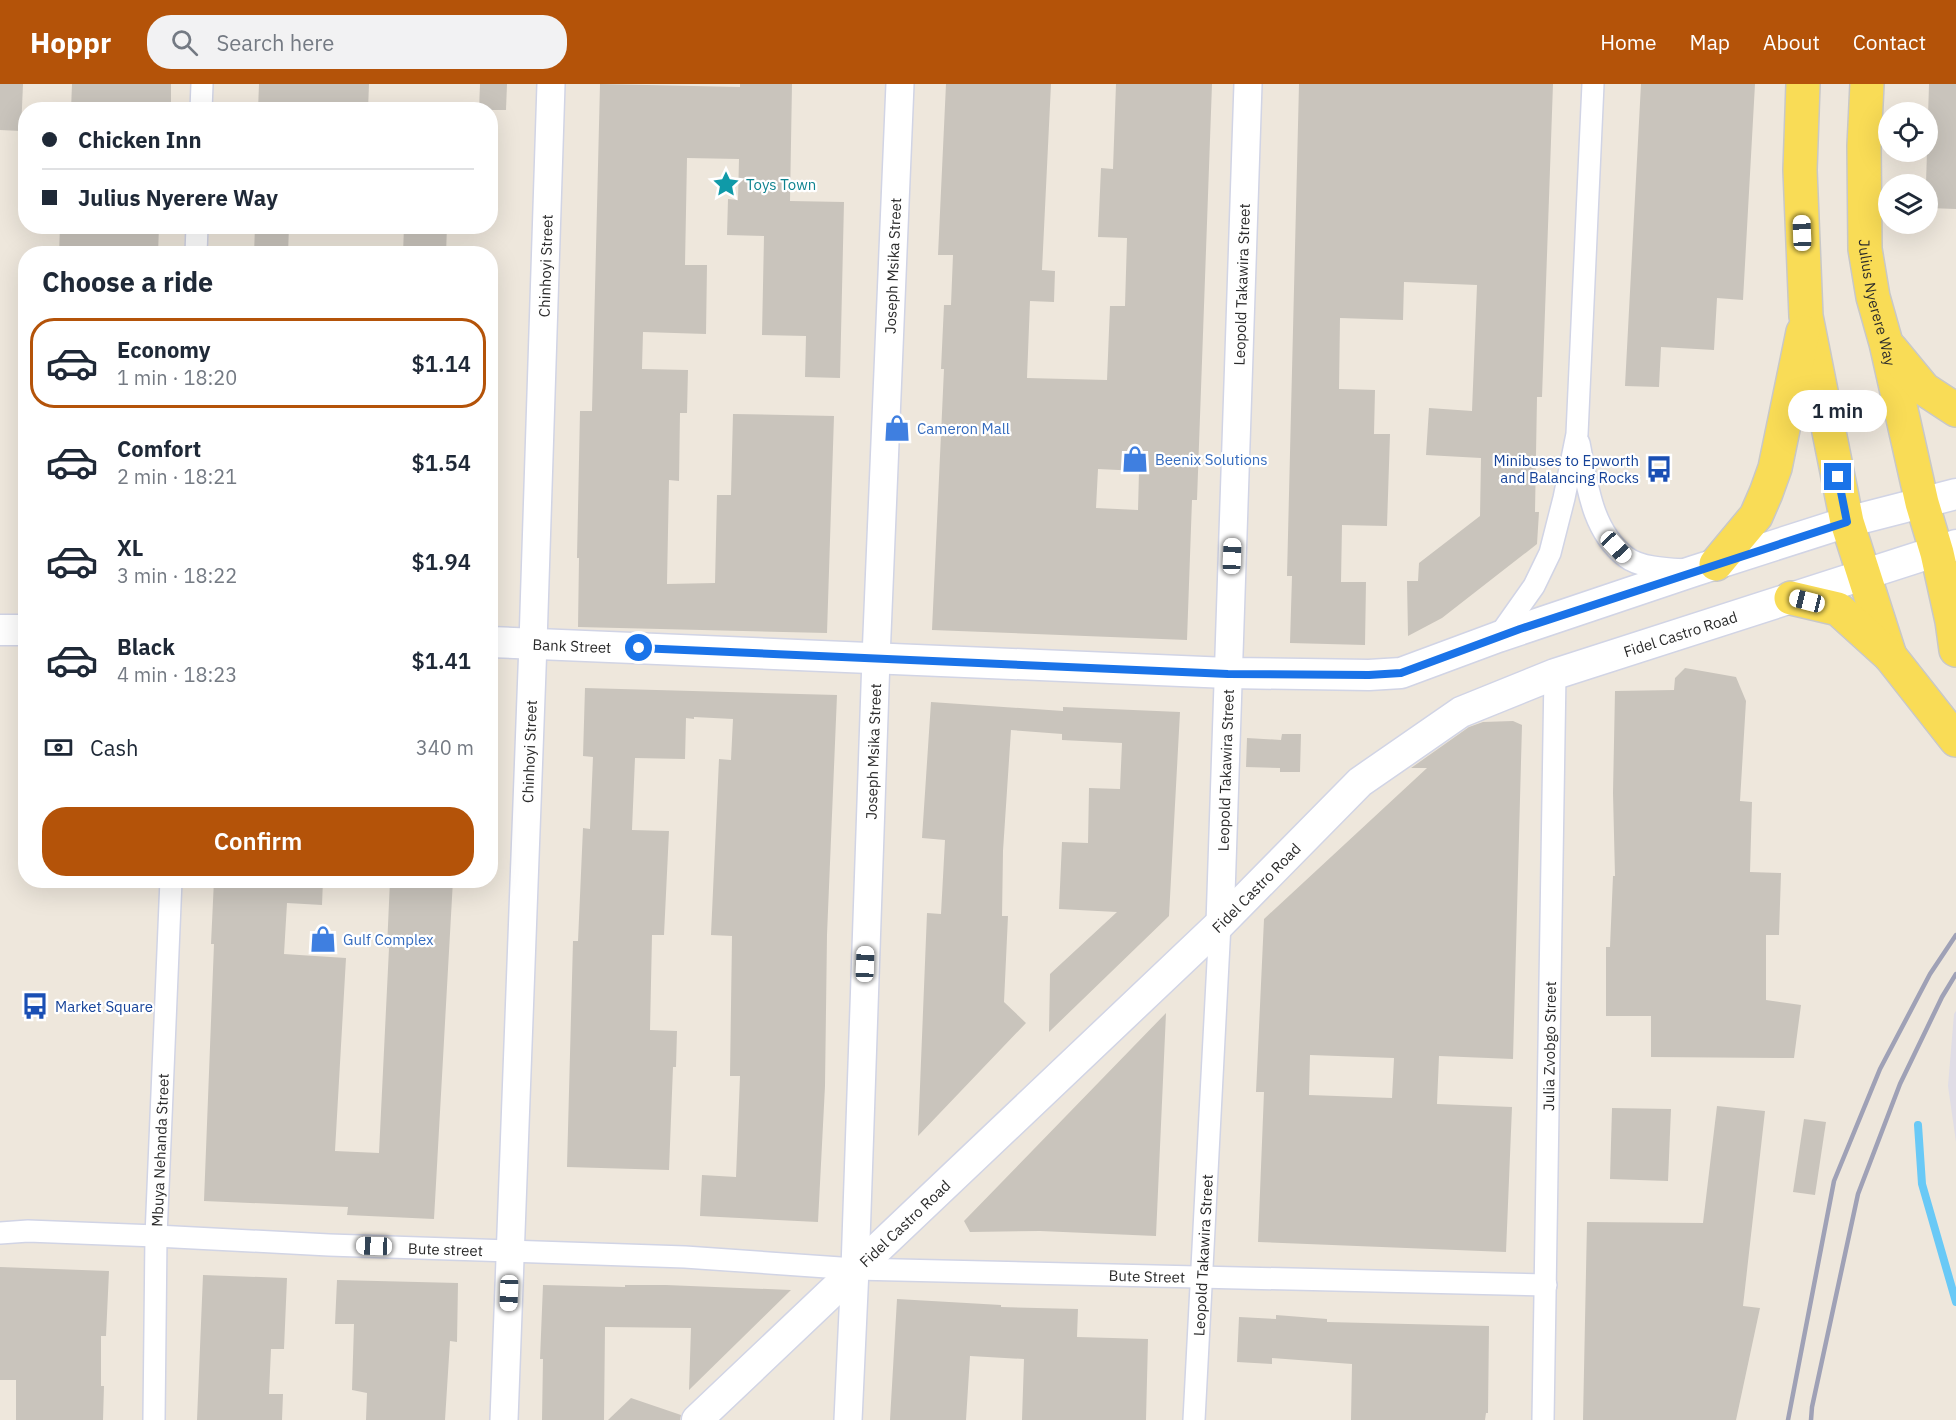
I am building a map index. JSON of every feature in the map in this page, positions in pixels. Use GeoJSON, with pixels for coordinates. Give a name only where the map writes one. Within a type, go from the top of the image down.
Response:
{"type":"FeatureCollection","features":[{"type":"Feature","properties":{"kind":"main road"},"geometry":{"type":"LineString","coordinates":[[1803,84],[1800,170],[1806,316],[1847,522],[1890,656]]}},
{"type":"Feature","properties":{"kind":"main road","name":"Julius Nyerere Way"},"geometry":{"type":"LineString","coordinates":[[1867,84],[1863,146],[1865,249],[1873,297],[1886,343],[1922,503],[1946,549],[1955,629]]}},
{"type":"Feature","properties":{"kind":"main road"},"geometry":{"type":"LineString","coordinates":[[1705,568],[1756,516],[1766,493],[1775,468],[1806,316]]}},
{"type":"Feature","properties":{"kind":"main road"},"geometry":{"type":"LineString","coordinates":[[1886,343],[1924,389],[1956,410]]}},
{"type":"Feature","properties":{"kind":"main road","name":"Bank Street"},"geometry":{"type":"LineString","coordinates":[[498,642],[1228,674],[1369,675],[1401,673],[1498,637],[1847,522],[1956,494]]}},
{"type":"Feature","properties":{"kind":"main road","name":"Fidel Castro Road"},"geometry":{"type":"LineString","coordinates":[[698,1420],[1220,924],[1360,782],[1461,712],[1555,674],[1946,549]]}},
{"type":"Feature","properties":{"kind":"main road"},"geometry":{"type":"LineString","coordinates":[[1791,598],[1838,609],[1890,656],[1956,740]]}},
{"type":"Feature","properties":{"kind":"main road"},"geometry":{"type":"LineString","coordinates":[[0,630],[18,630]]}},
{"type":"Feature","properties":{"kind":"street"},"geometry":{"type":"LineString","coordinates":[[201,102],[202,84]]}},
{"type":"Feature","properties":{"kind":"street","name":"Chinhoyi Street"},"geometry":{"type":"LineString","coordinates":[[504,1420],[533,643],[550,84]]}},
{"type":"Feature","properties":{"kind":"street","name":"Joseph Msika Street"},"geometry":{"type":"LineString","coordinates":[[848,1420],[900,84]]}},
{"type":"Feature","properties":{"kind":"street","name":"Leopold Takawira Street"},"geometry":{"type":"LineString","coordinates":[[1194,1420],[1220,924],[1248,84]]}},
{"type":"Feature","properties":{"kind":"street"},"geometry":{"type":"LineString","coordinates":[[1498,637],[1534,586],[1550,553],[1577,434],[1593,84]]}},
{"type":"Feature","properties":{"kind":"street"},"geometry":{"type":"LineString","coordinates":[[1577,434],[1593,512],[1605,535],[1627,558],[1657,568],[1705,568]]}},
{"type":"Feature","properties":{"kind":"street","name":"Julia Zvobgo Street"},"geometry":{"type":"LineString","coordinates":[[1543,1420],[1555,674]]}},
{"type":"Feature","properties":{"kind":"street","name":"Mbuya Nehanda Street"},"geometry":{"type":"LineString","coordinates":[[154,1420],[156,1236],[171,888]]}},
{"type":"Feature","properties":{"kind":"street","name":"Bute street"},"geometry":{"type":"LineString","coordinates":[[0,1233],[28,1231],[329,1245],[685,1257],[855,1269]]}},
{"type":"Feature","properties":{"kind":"street","name":"Bute Street"},"geometry":{"type":"LineString","coordinates":[[855,1269],[1546,1285]]}},
{"type":"Feature","properties":{"kind":"shaded area"},"geometry":{"type":"Polygon","coordinates":[[[1956,1011],[1956,1142],[1948,1086],[1956,1011]]]}},
{"type":"Feature","properties":{"kind":"building"},"geometry":{"type":"Polygon","coordinates":[[[0,84],[23,84],[22,102],[18,102],[18,131],[0,130],[0,84]]]}},
{"type":"Feature","properties":{"kind":"building"},"geometry":{"type":"Polygon","coordinates":[[[72,84],[171,84],[171,102],[71,102],[72,84]]]}},
{"type":"Feature","properties":{"kind":"building"},"geometry":{"type":"Polygon","coordinates":[[[259,84],[369,84],[368,102],[258,102],[259,84]]]}},
{"type":"Feature","properties":{"kind":"building"},"geometry":{"type":"Polygon","coordinates":[[[480,84],[507,84],[506,110],[498,110],[498,102],[479,102],[480,84]]]}},
{"type":"Feature","properties":{"kind":"building"},"geometry":{"type":"Polygon","coordinates":[[[600,84],[740,87],[740,84],[792,84],[790,201],[844,202],[840,378],[805,377],[806,336],[762,335],[764,236],[727,235],[728,199],[738,200],[739,159],[687,158],[685,265],[707,265],[706,334],[643,332],[642,369],[688,370],[687,413],[680,413],[679,481],[669,480],[667,584],[715,583],[717,495],[731,495],[733,414],[834,416],[827,633],[578,627],[580,411],[592,411],[600,84]]]}},
{"type":"Feature","properties":{"kind":"building"},"geometry":{"type":"Polygon","coordinates":[[[946,84],[1051,84],[1042,270],[1055,271],[1054,302],[1030,301],[1027,378],[1107,380],[1110,306],[1125,306],[1127,238],[1098,237],[1101,168],[1113,169],[1116,84],[1212,84],[1197,500],[1192,500],[1187,640],[932,630],[944,369],[941,369],[944,305],[951,305],[953,255],[938,255],[946,84]],[[1098,469],[1096,508],[1138,510],[1139,471],[1098,469]]]}},
{"type":"Feature","properties":{"kind":"building"},"geometry":{"type":"Polygon","coordinates":[[[1299,84],[1553,84],[1542,397],[1537,397],[1535,512],[1539,512],[1537,544],[1442,618],[1408,636],[1407,581],[1418,581],[1419,563],[1480,516],[1481,458],[1426,455],[1429,408],[1472,411],[1477,285],[1404,282],[1403,320],[1340,318],[1339,389],[1375,390],[1374,434],[1390,434],[1387,526],[1342,525],[1341,582],[1366,582],[1365,645],[1290,643],[1292,576],[1287,576],[1299,84]]]}},
{"type":"Feature","properties":{"kind":"building"},"geometry":{"type":"Polygon","coordinates":[[[1641,84],[1755,84],[1743,300],[1717,298],[1714,350],[1661,347],[1659,387],[1625,386],[1641,84]]]}},
{"type":"Feature","properties":{"kind":"building"},"geometry":{"type":"Polygon","coordinates":[[[1929,84],[1956,84],[1956,209],[1938,208],[1938,174],[1926,174],[1927,162],[1938,162],[1938,102],[1928,102],[1929,84]]]}},
{"type":"Feature","properties":{"kind":"building"},"geometry":{"type":"Polygon","coordinates":[[[60,234],[159,234],[158,246],[59,246],[60,234]]]}},
{"type":"Feature","properties":{"kind":"building"},"geometry":{"type":"Polygon","coordinates":[[[255,234],[289,234],[288,246],[254,246],[255,234]]]}},
{"type":"Feature","properties":{"kind":"building"},"geometry":{"type":"Polygon","coordinates":[[[404,234],[447,234],[446,246],[403,246],[404,234]]]}},
{"type":"Feature","properties":{"kind":"building"},"geometry":{"type":"Polygon","coordinates":[[[1685,668],[1736,677],[1746,701],[1740,801],[1752,802],[1750,872],[1781,873],[1779,935],[1766,935],[1766,1000],[1801,1005],[1794,1058],[1651,1057],[1651,1016],[1606,1016],[1606,947],[1610,947],[1613,876],[1615,876],[1613,793],[1615,691],[1674,690],[1675,678],[1685,668]]]}},
{"type":"Feature","properties":{"kind":"building"},"geometry":{"type":"Polygon","coordinates":[[[585,688],[837,695],[827,935],[825,1086],[818,1222],[700,1216],[702,1175],[736,1177],[740,1076],[730,1076],[732,936],[711,935],[719,759],[731,760],[733,719],[686,718],[685,759],[635,758],[632,830],[669,831],[664,935],[652,935],[650,1030],[677,1031],[676,1067],[673,1067],[669,1170],[567,1167],[573,941],[578,941],[583,828],[590,829],[593,757],[583,756],[585,688]]]}},
{"type":"Feature","properties":{"kind":"building"},"geometry":{"type":"Polygon","coordinates":[[[931,702],[1063,711],[1063,707],[1180,712],[1169,916],[1049,1032],[1050,974],[1117,912],[1059,909],[1062,842],[1088,843],[1089,788],[1120,789],[1122,743],[1062,740],[1062,734],[1011,730],[1003,851],[1002,916],[1008,916],[1004,1002],[1026,1023],[918,1136],[927,913],[941,914],[945,840],[922,838],[931,702]]]}},
{"type":"Feature","properties":{"kind":"building"},"geometry":{"type":"Polygon","coordinates":[[[1513,721],[1522,725],[1513,1059],[1439,1056],[1437,1104],[1512,1107],[1506,1252],[1258,1242],[1264,1092],[1256,1092],[1264,919],[1427,768],[1411,768],[1469,727],[1483,722],[1513,721]],[[1310,1055],[1309,1095],[1392,1098],[1394,1058],[1310,1055]]]}},
{"type":"Feature","properties":{"kind":"building"},"geometry":{"type":"Polygon","coordinates":[[[1282,734],[1301,734],[1300,772],[1280,772],[1280,768],[1246,767],[1247,738],[1281,740],[1282,734]]]}},
{"type":"Feature","properties":{"kind":"building"},"geometry":{"type":"Polygon","coordinates":[[[214,888],[323,888],[322,905],[287,903],[284,954],[346,958],[335,1151],[379,1153],[390,888],[453,888],[434,1219],[347,1215],[348,1207],[204,1201],[214,944],[211,944],[214,888]]]}},
{"type":"Feature","properties":{"kind":"building"},"geometry":{"type":"Polygon","coordinates":[[[1166,1013],[1156,1236],[1040,1231],[970,1232],[964,1221],[1166,1013]]]}},
{"type":"Feature","properties":{"kind":"building"},"geometry":{"type":"Polygon","coordinates":[[[1717,1106],[1765,1111],[1743,1306],[1760,1308],[1736,1420],[1583,1420],[1587,1222],[1703,1223],[1717,1106]]]}},
{"type":"Feature","properties":{"kind":"building"},"geometry":{"type":"Polygon","coordinates":[[[1612,1108],[1671,1109],[1668,1181],[1610,1179],[1612,1108]]]}},
{"type":"Feature","properties":{"kind":"building"},"geometry":{"type":"Polygon","coordinates":[[[1804,1119],[1826,1122],[1815,1195],[1793,1192],[1804,1119]]]}},
{"type":"Feature","properties":{"kind":"building"},"geometry":{"type":"Polygon","coordinates":[[[0,1267],[109,1271],[106,1336],[101,1336],[101,1386],[104,1386],[103,1420],[16,1420],[16,1380],[0,1380],[0,1267]]]}},
{"type":"Feature","properties":{"kind":"building"},"geometry":{"type":"Polygon","coordinates":[[[203,1275],[287,1278],[284,1349],[271,1349],[269,1394],[283,1394],[282,1420],[197,1420],[203,1275]]]}},
{"type":"Feature","properties":{"kind":"building"},"geometry":{"type":"Polygon","coordinates":[[[337,1280],[458,1283],[457,1342],[450,1341],[445,1420],[366,1420],[367,1393],[352,1390],[354,1324],[335,1324],[337,1280]]]}},
{"type":"Feature","properties":{"kind":"building"},"geometry":{"type":"Polygon","coordinates":[[[543,1285],[625,1287],[625,1285],[666,1285],[791,1290],[689,1390],[691,1328],[605,1327],[604,1420],[542,1420],[543,1359],[540,1359],[543,1285]]]}},
{"type":"Feature","properties":{"kind":"building"},"geometry":{"type":"Polygon","coordinates":[[[897,1299],[1001,1305],[1001,1307],[1078,1309],[1077,1337],[1148,1339],[1146,1420],[1022,1420],[1024,1359],[970,1356],[966,1420],[890,1420],[897,1299]]]}},
{"type":"Feature","properties":{"kind":"building"},"geometry":{"type":"Polygon","coordinates":[[[1276,1315],[1327,1319],[1327,1322],[1489,1326],[1488,1413],[1486,1413],[1485,1420],[1351,1420],[1352,1364],[1272,1358],[1272,1364],[1237,1362],[1239,1317],[1276,1319],[1276,1315]]]}},
{"type":"Feature","properties":{"kind":"building"},"geometry":{"type":"Polygon","coordinates":[[[631,1398],[681,1415],[680,1420],[608,1420],[631,1398]]]}},
{"type":"Feature","properties":{"kind":"waterway"},"geometry":{"type":"LineString","coordinates":[[1918,1125],[1922,1184],[1956,1302]]}},
{"type":"Feature","properties":{"kind":"railway"},"geometry":{"type":"LineString","coordinates":[[1788,1420],[1834,1181],[1880,1069],[1930,974],[1956,935]]}},
{"type":"Feature","properties":{"kind":"railway"},"geometry":{"type":"LineString","coordinates":[[1811,1420],[1858,1194],[1900,1084],[1942,997],[1956,974]]}},
{"type":"Feature","properties":{"kind":"place","name":"Toys Town"},"geometry":{"type":"Point","coordinates":[726,184]}},
{"type":"Feature","properties":{"kind":"place","name":"Cameron Mall"},"geometry":{"type":"Point","coordinates":[897,428]}},
{"type":"Feature","properties":{"kind":"place","name":"Beenix Solutions"},"geometry":{"type":"Point","coordinates":[1135,459]}},
{"type":"Feature","properties":{"kind":"place","name":"Minibuses to Epworth and Balancing Rocks"},"geometry":{"type":"Point","coordinates":[1659,469]}},
{"type":"Feature","properties":{"kind":"place","name":"Gulf Complex"},"geometry":{"type":"Point","coordinates":[323,939]}},
{"type":"Feature","properties":{"kind":"place","name":"Market Square"},"geometry":{"type":"Point","coordinates":[35,1006]}},
{"type":"Feature","properties":{"kind":"route"},"geometry":{"type":"LineString","coordinates":[[639,648],[1228,674],[1369,675],[1401,673],[1520,629],[1847,522],[1838,477]]}}]}
